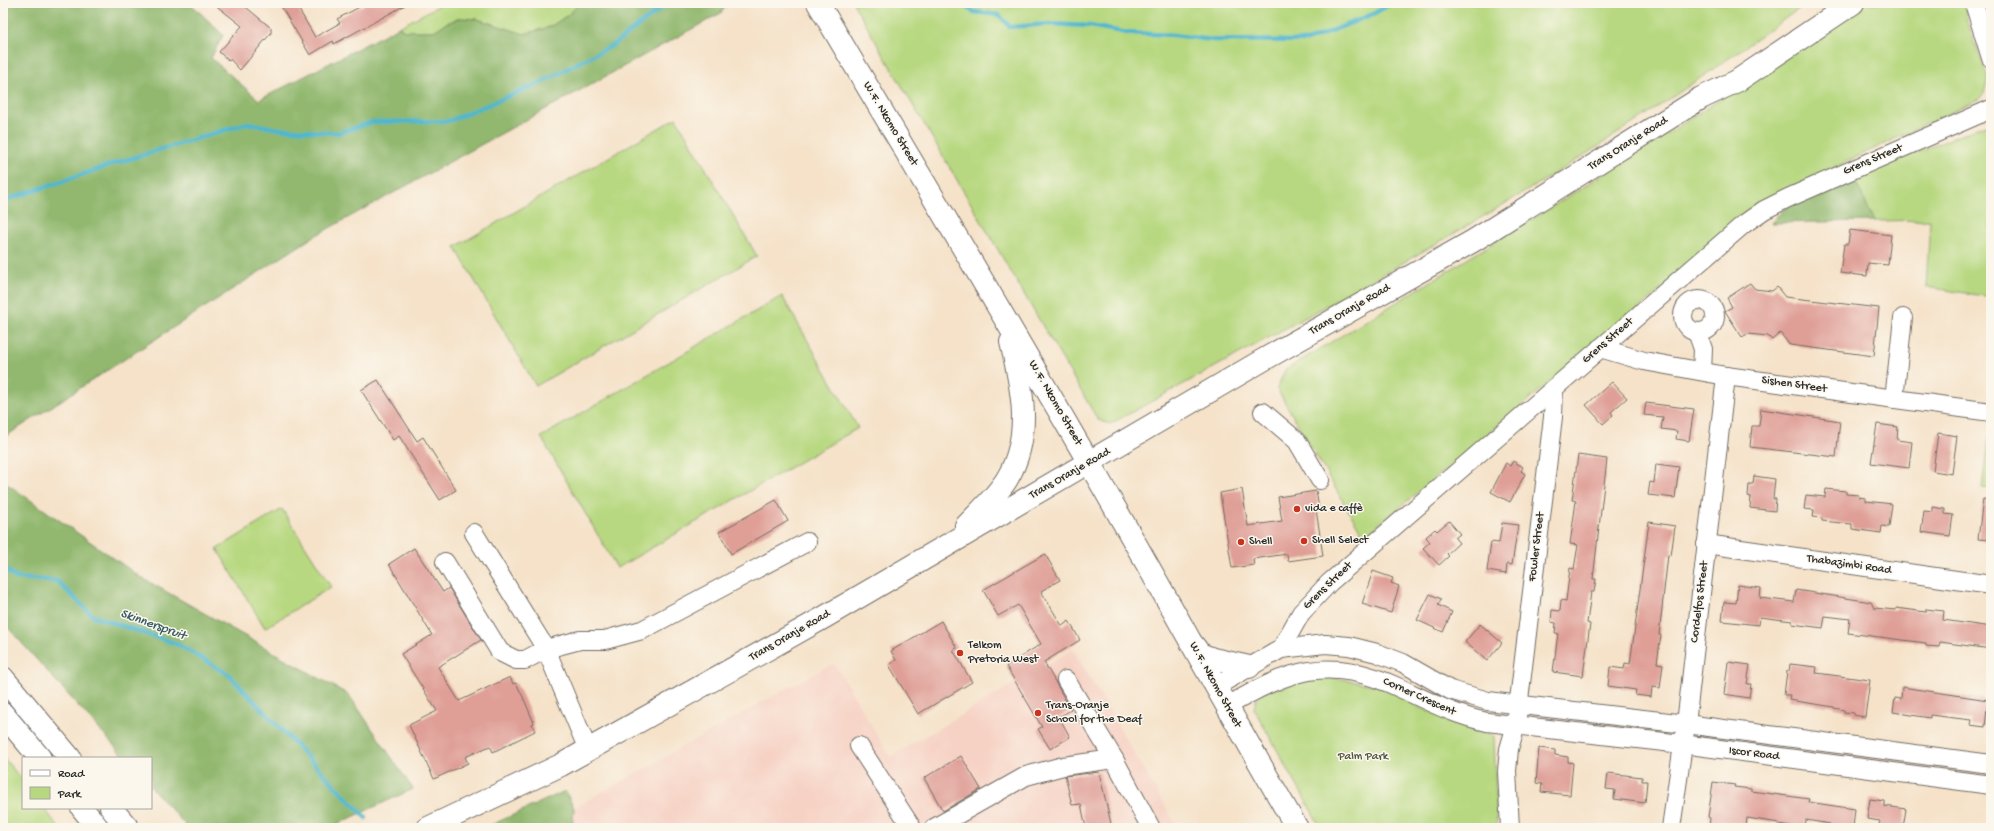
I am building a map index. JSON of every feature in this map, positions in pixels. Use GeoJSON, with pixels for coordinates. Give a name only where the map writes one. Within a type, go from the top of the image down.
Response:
{"type":"FeatureCollection","features":[{"type":"Feature","properties":{"kind":"main road","name":"W.F. Nkomo Street"},"geometry":{"type":"LineString","coordinates":[[818,3],[1089,463],[1192,643],[1226,707],[1297,828]]}},
{"type":"Feature","properties":{"kind":"main road","name":"Trans Oranje Road"},"geometry":{"type":"LineString","coordinates":[[1701,98],[1722,78],[1790,32],[1828,3]]}},
{"type":"Feature","properties":{"kind":"main road","name":"Trans Oranje Road"},"geometry":{"type":"LineString","coordinates":[[428,828],[588,750],[949,544],[1263,360],[1473,241],[1701,98],[1737,82],[1852,3]]}},
{"type":"Feature","properties":{"kind":"main road"},"geometry":{"type":"LineString","coordinates":[[949,544],[992,499],[1007,480],[1017,457],[1022,439],[1024,412],[1020,380],[1005,319]]}},
{"type":"Feature","properties":{"kind":"main road"},"geometry":{"type":"LineString","coordinates":[[1192,643],[1200,654],[1213,659],[1249,667]]}},
{"type":"Feature","properties":{"kind":"main road"},"geometry":{"type":"LineString","coordinates":[[3,678],[69,757]]}},
{"type":"Feature","properties":{"kind":"main road"},"geometry":{"type":"LineString","coordinates":[[3,714],[39,757]]}},
{"type":"Feature","properties":{"kind":"main road"},"geometry":{"type":"LineString","coordinates":[[70,809],[79,828]]}},
{"type":"Feature","properties":{"kind":"main road"},"geometry":{"type":"LineString","coordinates":[[83,809],[98,828]]}},
{"type":"Feature","properties":{"kind":"main road"},"geometry":{"type":"LineString","coordinates":[[112,809],[128,828]]}},
{"type":"Feature","properties":{"kind":"street"},"geometry":{"type":"LineString","coordinates":[[1974,3],[1991,58]]}},
{"type":"Feature","properties":{"kind":"street","name":"Grens Street"},"geometry":{"type":"LineString","coordinates":[[1280,649],[1301,613],[1329,583],[1554,390],[1720,243],[1764,210],[1788,198],[1991,109]]}},
{"type":"Feature","properties":{"kind":"street"},"geometry":{"type":"LineString","coordinates":[[1894,399],[1903,318]]}},
{"type":"Feature","properties":{"kind":"street"},"geometry":{"type":"LineString","coordinates":[[1697,332],[1703,349],[1702,371]]}},
{"type":"Feature","properties":{"kind":"street","name":"Sishen Street"},"geometry":{"type":"LineString","coordinates":[[1600,348],[1644,361],[1726,376],[1991,412]]}},
{"type":"Feature","properties":{"kind":"street","name":"Cordelfos Street"},"geometry":{"type":"LineString","coordinates":[[1671,828],[1686,724],[1726,376]]}},
{"type":"Feature","properties":{"kind":"street","name":"Fowler Street"},"geometry":{"type":"LineString","coordinates":[[1516,725],[1553,417],[1554,390]]}},
{"type":"Feature","properties":{"kind":"street"},"geometry":{"type":"LineString","coordinates":[[1263,412],[1297,442],[1320,480]]}},
{"type":"Feature","properties":{"kind":"street"},"geometry":{"type":"LineString","coordinates":[[474,533],[546,649],[588,750]]}},
{"type":"Feature","properties":{"kind":"street"},"geometry":{"type":"LineString","coordinates":[[445,562],[500,652],[516,660],[525,660],[546,649],[580,640],[605,640],[642,630],[808,542]]}},
{"type":"Feature","properties":{"kind":"street","name":"Thabazimbi Road"},"geometry":{"type":"LineString","coordinates":[[1706,544],[1991,585]]}},
{"type":"Feature","properties":{"kind":"street","name":"Corner Crescent"},"geometry":{"type":"LineString","coordinates":[[1215,687],[1280,649],[1325,644],[1349,646],[1377,653],[1403,663],[1450,690],[1468,697],[1518,705]]}},
{"type":"Feature","properties":{"kind":"street","name":"Corner Crescent"},"geometry":{"type":"LineString","coordinates":[[1226,707],[1256,688],[1283,676],[1307,671],[1330,669],[1355,672],[1378,679],[1443,710],[1464,717],[1516,725]]}},
{"type":"Feature","properties":{"kind":"street"},"geometry":{"type":"LineString","coordinates":[[1066,680],[1114,759],[1151,828]]}},
{"type":"Feature","properties":{"kind":"street","name":"Iscor Road"},"geometry":{"type":"LineString","coordinates":[[1518,705],[1686,724],[1991,764]]}},
{"type":"Feature","properties":{"kind":"street"},"geometry":{"type":"LineString","coordinates":[[1510,828],[1507,771],[1509,750],[1516,725]]}},
{"type":"Feature","properties":{"kind":"street","name":"Iscor Road"},"geometry":{"type":"LineString","coordinates":[[1516,725],[1682,744],[1991,785]]}},
{"type":"Feature","properties":{"kind":"street"},"geometry":{"type":"LineString","coordinates":[[859,746],[912,828]]}},
{"type":"Feature","properties":{"kind":"street"},"geometry":{"type":"LineString","coordinates":[[934,828],[1026,776],[1063,766],[1114,759]]}},
{"type":"Feature","properties":{"kind":"shaded area","name":"Trans-Oranje School for the Deaf"},"geometry":{"type":"Polygon","coordinates":[[[1073,649],[1178,828],[572,828],[574,808],[822,669],[835,664],[890,757],[1073,649]]]}},
{"type":"Feature","properties":{"kind":"green space"},"geometry":{"type":"Polygon","coordinates":[[[3,3],[190,3],[223,35],[211,58],[259,100],[399,27],[404,31],[434,31],[459,18],[477,19],[524,34],[550,27],[568,15],[580,3],[728,3],[721,13],[313,237],[3,438],[3,3]]]}},
{"type":"Feature","properties":{"kind":"green space"},"geometry":{"type":"Polygon","coordinates":[[[444,3],[580,3],[568,15],[550,27],[524,34],[477,19],[459,18],[434,31],[404,31],[399,27],[444,3]]]}},
{"type":"Feature","properties":{"kind":"green space"},"geometry":{"type":"Polygon","coordinates":[[[853,3],[1807,3],[1669,99],[1528,190],[1372,280],[1110,424],[1098,420],[853,3]]]}},
{"type":"Feature","properties":{"kind":"green space"},"geometry":{"type":"Polygon","coordinates":[[[1864,3],[1965,3],[1967,21],[1988,78],[1984,93],[1979,99],[1774,196],[1364,537],[1277,389],[1285,370],[1650,145],[1722,99],[1864,3]]]}},
{"type":"Feature","properties":{"kind":"green space"},"geometry":{"type":"Polygon","coordinates":[[[676,118],[757,256],[536,386],[455,247],[676,118]]]}},
{"type":"Feature","properties":{"kind":"green space"},"geometry":{"type":"Polygon","coordinates":[[[1991,124],[1991,297],[1926,287],[1930,220],[1874,221],[1854,178],[1980,127],[1991,124]]]}},
{"type":"Feature","properties":{"kind":"green space"},"geometry":{"type":"Polygon","coordinates":[[[1854,178],[1874,221],[1771,223],[1785,208],[1854,178]]]}},
{"type":"Feature","properties":{"kind":"green space"},"geometry":{"type":"Polygon","coordinates":[[[782,296],[858,428],[617,568],[541,437],[782,296]]]}},
{"type":"Feature","properties":{"kind":"green space"},"geometry":{"type":"Polygon","coordinates":[[[1989,433],[1991,434],[1991,489],[1982,488],[1989,433]]]}},
{"type":"Feature","properties":{"kind":"green space"},"geometry":{"type":"Polygon","coordinates":[[[3,481],[142,578],[349,695],[413,789],[329,828],[188,828],[152,788],[152,757],[124,757],[3,622],[3,481]]]}},
{"type":"Feature","properties":{"kind":"green space"},"geometry":{"type":"Polygon","coordinates":[[[282,509],[331,587],[265,628],[217,549],[282,509]]]}},
{"type":"Feature","properties":{"kind":"green space","name":"Palm Park"},"geometry":{"type":"Polygon","coordinates":[[[1323,676],[1379,686],[1423,709],[1468,728],[1494,736],[1497,828],[1321,828],[1254,709],[1256,700],[1263,692],[1323,676]]]}},
{"type":"Feature","properties":{"kind":"green space"},"geometry":{"type":"Polygon","coordinates":[[[3,757],[22,780],[22,809],[45,809],[59,828],[3,828],[3,757]]]}},
{"type":"Feature","properties":{"kind":"green space"},"geometry":{"type":"Polygon","coordinates":[[[565,791],[574,808],[572,828],[485,828],[565,791]]]}},
{"type":"Feature","properties":{"kind":"building"},"geometry":{"type":"Polygon","coordinates":[[[213,3],[241,3],[271,28],[271,33],[240,70],[230,59],[229,61],[219,52],[242,26],[213,3]]]}},
{"type":"Feature","properties":{"kind":"building"},"geometry":{"type":"Polygon","coordinates":[[[279,3],[295,3],[315,37],[340,23],[337,19],[367,3],[409,3],[334,44],[333,41],[310,55],[279,3]]]}},
{"type":"Feature","properties":{"kind":"building"},"geometry":{"type":"Polygon","coordinates":[[[1850,230],[1891,235],[1888,265],[1868,263],[1867,276],[1840,273],[1844,244],[1848,244],[1850,230]]]}},
{"type":"Feature","properties":{"kind":"building"},"geometry":{"type":"Polygon","coordinates":[[[1750,283],[1755,289],[1772,291],[1777,287],[1785,297],[1879,308],[1874,356],[1790,345],[1780,333],[1772,340],[1768,336],[1748,334],[1742,337],[1725,311],[1732,307],[1727,298],[1750,283]]]}},
{"type":"Feature","properties":{"kind":"building"},"geometry":{"type":"Polygon","coordinates":[[[378,380],[417,441],[423,437],[456,490],[440,500],[399,436],[393,440],[361,390],[378,380]]]}},
{"type":"Feature","properties":{"kind":"building"},"geometry":{"type":"Polygon","coordinates":[[[1612,382],[1627,398],[1611,412],[1613,415],[1603,424],[1586,405],[1612,382]]]}},
{"type":"Feature","properties":{"kind":"building"},"geometry":{"type":"Polygon","coordinates":[[[1646,403],[1694,409],[1689,441],[1676,439],[1677,431],[1661,429],[1663,417],[1644,415],[1646,403]]]}},
{"type":"Feature","properties":{"kind":"building"},"geometry":{"type":"Polygon","coordinates":[[[1761,409],[1840,421],[1836,457],[1750,447],[1752,426],[1759,426],[1761,409]]]}},
{"type":"Feature","properties":{"kind":"building"},"geometry":{"type":"Polygon","coordinates":[[[1877,424],[1898,427],[1897,440],[1912,442],[1909,468],[1871,463],[1877,424]]]}},
{"type":"Feature","properties":{"kind":"building"},"geometry":{"type":"Polygon","coordinates":[[[1938,433],[1957,436],[1952,474],[1933,471],[1938,433]]]}},
{"type":"Feature","properties":{"kind":"building"},"geometry":{"type":"Polygon","coordinates":[[[1578,455],[1607,459],[1593,579],[1596,579],[1594,592],[1591,592],[1587,623],[1590,624],[1583,676],[1553,672],[1558,633],[1555,633],[1556,623],[1551,622],[1552,610],[1560,611],[1561,600],[1566,601],[1570,568],[1574,569],[1578,545],[1570,544],[1576,501],[1572,500],[1578,455]]]}},
{"type":"Feature","properties":{"kind":"building"},"geometry":{"type":"Polygon","coordinates":[[[1513,461],[1523,467],[1521,471],[1525,474],[1510,502],[1491,492],[1506,463],[1510,466],[1513,461]]]}},
{"type":"Feature","properties":{"kind":"building"},"geometry":{"type":"Polygon","coordinates":[[[1656,464],[1679,467],[1675,498],[1648,495],[1650,482],[1654,483],[1656,464]]]}},
{"type":"Feature","properties":{"kind":"building"},"geometry":{"type":"Polygon","coordinates":[[[1754,476],[1775,479],[1773,499],[1776,499],[1775,511],[1750,508],[1751,497],[1748,496],[1749,484],[1753,484],[1754,476]]]}},
{"type":"Feature","properties":{"kind":"building"},"geometry":{"type":"Polygon","coordinates":[[[1242,489],[1248,526],[1282,521],[1278,497],[1316,491],[1319,508],[1316,509],[1323,556],[1288,561],[1287,554],[1253,559],[1254,565],[1232,568],[1220,493],[1242,489]]]}},
{"type":"Feature","properties":{"kind":"building"},"geometry":{"type":"Polygon","coordinates":[[[1826,489],[1846,491],[1846,494],[1859,495],[1858,497],[1866,498],[1866,501],[1892,504],[1889,527],[1882,526],[1881,533],[1852,529],[1852,524],[1822,521],[1822,518],[1813,517],[1814,510],[1804,509],[1806,495],[1825,497],[1826,489]]]}},
{"type":"Feature","properties":{"kind":"building"},"geometry":{"type":"Polygon","coordinates":[[[1983,499],[1991,500],[1991,540],[1978,539],[1983,499]]]}},
{"type":"Feature","properties":{"kind":"building"},"geometry":{"type":"Polygon","coordinates":[[[776,500],[788,521],[731,554],[719,532],[776,500]]]}},
{"type":"Feature","properties":{"kind":"building"},"geometry":{"type":"Polygon","coordinates":[[[1933,507],[1945,509],[1945,514],[1953,515],[1950,536],[1921,532],[1924,511],[1933,512],[1933,507]]]}},
{"type":"Feature","properties":{"kind":"building"},"geometry":{"type":"Polygon","coordinates":[[[1449,521],[1460,534],[1455,538],[1459,543],[1447,554],[1449,556],[1439,565],[1423,548],[1430,542],[1426,537],[1435,529],[1437,531],[1449,521]]]}},
{"type":"Feature","properties":{"kind":"building"},"geometry":{"type":"Polygon","coordinates":[[[1649,522],[1675,526],[1671,556],[1668,555],[1659,635],[1661,635],[1657,663],[1663,664],[1660,688],[1652,687],[1651,697],[1635,695],[1636,690],[1608,686],[1610,667],[1624,669],[1625,663],[1630,664],[1649,522]]]}},
{"type":"Feature","properties":{"kind":"building"},"geometry":{"type":"Polygon","coordinates":[[[1502,523],[1518,525],[1512,565],[1507,564],[1506,574],[1487,571],[1491,542],[1499,543],[1502,523]]]}},
{"type":"Feature","properties":{"kind":"building"},"geometry":{"type":"Polygon","coordinates":[[[414,548],[443,592],[449,588],[481,640],[438,667],[459,701],[510,677],[513,684],[516,683],[523,697],[534,723],[532,724],[535,731],[493,752],[490,746],[465,757],[468,763],[434,779],[409,725],[437,711],[401,654],[432,635],[389,564],[414,548]]]}},
{"type":"Feature","properties":{"kind":"building"},"geometry":{"type":"Polygon","coordinates":[[[1045,554],[1060,580],[1041,591],[1062,626],[1069,621],[1080,640],[1044,662],[1071,710],[1059,717],[1070,737],[1050,749],[1038,729],[1042,727],[1006,666],[1041,644],[1018,605],[998,616],[983,590],[1045,554]]]}},
{"type":"Feature","properties":{"kind":"building"},"geometry":{"type":"Polygon","coordinates":[[[1373,571],[1393,578],[1391,583],[1399,586],[1391,613],[1362,604],[1373,571]]]}},
{"type":"Feature","properties":{"kind":"building"},"geometry":{"type":"Polygon","coordinates":[[[1738,585],[1761,588],[1760,598],[1794,602],[1796,590],[1871,602],[1874,608],[1896,610],[1896,608],[1926,612],[1926,609],[1944,611],[1943,620],[1991,627],[1991,649],[1940,642],[1939,647],[1926,646],[1926,643],[1848,633],[1850,619],[1825,616],[1823,628],[1792,624],[1792,621],[1760,617],[1759,625],[1722,621],[1724,602],[1736,603],[1738,585]]]}},
{"type":"Feature","properties":{"kind":"building"},"geometry":{"type":"Polygon","coordinates":[[[1430,594],[1441,599],[1438,605],[1452,612],[1443,632],[1417,620],[1430,594]]]}},
{"type":"Feature","properties":{"kind":"building"},"geometry":{"type":"Polygon","coordinates":[[[941,621],[957,648],[953,650],[972,682],[918,714],[889,665],[896,660],[891,651],[941,621]]]}},
{"type":"Feature","properties":{"kind":"building"},"geometry":{"type":"Polygon","coordinates":[[[1480,624],[1502,643],[1487,661],[1465,642],[1480,624]]]}},
{"type":"Feature","properties":{"kind":"building"},"geometry":{"type":"Polygon","coordinates":[[[1728,662],[1750,665],[1747,684],[1751,684],[1749,698],[1724,694],[1728,662]]]}},
{"type":"Feature","properties":{"kind":"building"},"geometry":{"type":"Polygon","coordinates":[[[1790,664],[1817,667],[1816,673],[1870,680],[1865,717],[1853,715],[1854,713],[1844,712],[1844,710],[1834,707],[1789,700],[1790,695],[1784,695],[1787,671],[1789,671],[1790,664]]]}},
{"type":"Feature","properties":{"kind":"building"},"geometry":{"type":"Polygon","coordinates":[[[1902,687],[1988,700],[1985,727],[1970,725],[1971,720],[1930,715],[1930,718],[1893,712],[1895,698],[1901,699],[1902,687]]]}},
{"type":"Feature","properties":{"kind":"building"},"geometry":{"type":"Polygon","coordinates":[[[1539,748],[1555,750],[1555,755],[1568,757],[1568,762],[1573,763],[1570,795],[1541,792],[1542,784],[1536,783],[1539,748]]]}},
{"type":"Feature","properties":{"kind":"building"},"geometry":{"type":"Polygon","coordinates":[[[961,756],[981,789],[943,811],[924,778],[961,756]]]}},
{"type":"Feature","properties":{"kind":"building"},"geometry":{"type":"Polygon","coordinates":[[[1099,772],[1112,828],[1086,828],[1081,804],[1072,805],[1065,776],[1099,772]]]}},
{"type":"Feature","properties":{"kind":"building"},"geometry":{"type":"Polygon","coordinates":[[[1608,773],[1642,777],[1642,781],[1647,781],[1645,803],[1614,799],[1615,790],[1606,789],[1608,773]]]}},
{"type":"Feature","properties":{"kind":"building"},"geometry":{"type":"Polygon","coordinates":[[[1713,782],[1735,785],[1734,787],[1751,789],[1751,791],[1809,799],[1808,802],[1855,809],[1853,828],[1830,828],[1830,824],[1806,820],[1805,828],[1796,828],[1779,825],[1779,823],[1747,818],[1746,828],[1709,828],[1710,818],[1708,817],[1713,782]]]}},
{"type":"Feature","properties":{"kind":"building"},"geometry":{"type":"Polygon","coordinates":[[[1870,799],[1884,801],[1884,806],[1906,809],[1903,828],[1878,828],[1880,821],[1867,819],[1870,799]]]}},
{"type":"Feature","properties":{"kind":"waterway"},"geometry":{"type":"LineString","coordinates":[[3,201],[116,163],[248,123],[279,129],[338,133],[373,122],[449,121],[540,83],[613,45],[668,3]]}},
{"type":"Feature","properties":{"kind":"waterway"},"geometry":{"type":"LineString","coordinates":[[960,3],[974,12],[999,15],[1010,27],[1049,24],[1090,26],[1128,33],[1174,35],[1213,40],[1307,41],[1373,14],[1392,3]]}},
{"type":"Feature","properties":{"kind":"waterway","name":"Skinnerspruit"},"geometry":{"type":"LineString","coordinates":[[3,567],[16,578],[57,581],[93,616],[177,644],[228,674],[366,818]]}},
{"type":"Feature","properties":{"kind":"place","name":"vida e caffè"},"geometry":{"type":"Point","coordinates":[1297,509]}},
{"type":"Feature","properties":{"kind":"place","name":"Shell Select"},"geometry":{"type":"Point","coordinates":[1304,541]}},
{"type":"Feature","properties":{"kind":"place","name":"Shell"},"geometry":{"type":"Point","coordinates":[1241,542]}},
{"type":"Feature","properties":{"kind":"place","name":"Telkom Pretoria West"},"geometry":{"type":"Point","coordinates":[960,653]}},
{"type":"Feature","properties":{"kind":"place","name":"Trans-Oranje School for the Deaf"},"geometry":{"type":"Point","coordinates":[1038,713]}}]}
